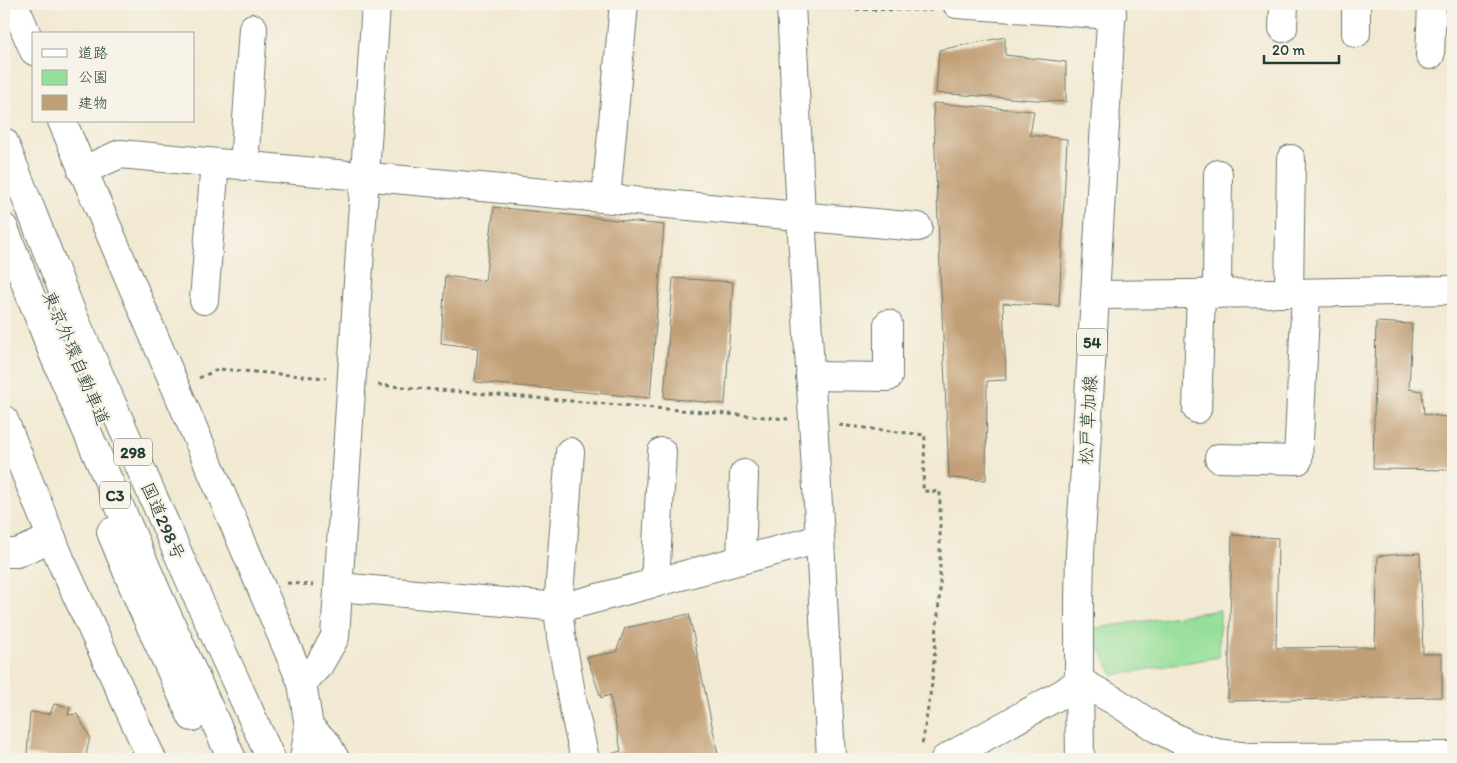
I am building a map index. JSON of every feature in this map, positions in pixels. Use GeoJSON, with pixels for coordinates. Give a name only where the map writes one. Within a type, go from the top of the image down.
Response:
{"type":"FeatureCollection","features":[{"type":"Feature","properties":{"kind":"main road"},"geometry":{"type":"LineString","coordinates":[[14,4],[32,46]]}},
{"type":"Feature","properties":{"kind":"main road"},"geometry":{"type":"LineString","coordinates":[[302,683],[319,665],[335,637],[376,4]]}},
{"type":"Feature","properties":{"kind":"main road"},"geometry":{"type":"LineString","coordinates":[[606,198],[624,4]]}},
{"type":"Feature","properties":{"kind":"main road"},"geometry":{"type":"LineString","coordinates":[[957,4],[1112,10]]}},
{"type":"Feature","properties":{"kind":"main road"},"geometry":{"type":"LineString","coordinates":[[1356,4],[1356,33]]}},
{"type":"Feature","properties":{"kind":"main road"},"geometry":{"type":"LineString","coordinates":[[1430,55],[1432,4]]}},
{"type":"Feature","properties":{"kind":"main road"},"geometry":{"type":"LineString","coordinates":[[791,7],[831,759]]}},
{"type":"Feature","properties":{"kind":"main road","name":"松戸草加線"},"geometry":{"type":"LineString","coordinates":[[1080,759],[1080,554],[1112,10]]}},
{"type":"Feature","properties":{"kind":"main road"},"geometry":{"type":"LineString","coordinates":[[244,166],[254,28]]}},
{"type":"Feature","properties":{"kind":"main road"},"geometry":{"type":"LineString","coordinates":[[62,122],[302,683],[309,727],[304,759]]}},
{"type":"Feature","properties":{"kind":"main road","name":"国道298号"},"geometry":{"type":"LineString","coordinates":[[4,142],[71,311],[271,759]]}},
{"type":"Feature","properties":{"kind":"main road"},"geometry":{"type":"LineString","coordinates":[[82,171],[120,154],[918,227]]}},
{"type":"Feature","properties":{"kind":"main road"},"geometry":{"type":"LineString","coordinates":[[1219,458],[1298,460],[1297,293],[1291,159]]}},
{"type":"Feature","properties":{"kind":"main road"},"geometry":{"type":"LineString","coordinates":[[204,300],[215,163]]}},
{"type":"Feature","properties":{"kind":"main road"},"geometry":{"type":"LineString","coordinates":[[1197,409],[1209,294],[1218,174]]}},
{"type":"Feature","properties":{"kind":"main road","name":"東京外環自動車道"},"geometry":{"type":"LineString","coordinates":[[4,175],[68,343],[251,759]]}},
{"type":"Feature","properties":{"kind":"main road","name":"東京外環自動車道"},"geometry":{"type":"LineString","coordinates":[[4,228],[53,353],[158,595],[232,759]]}},
{"type":"Feature","properties":{"kind":"main road"},"geometry":{"type":"LineString","coordinates":[[4,272],[141,605],[212,759]]}},
{"type":"Feature","properties":{"kind":"main road"},"geometry":{"type":"LineString","coordinates":[[1095,295],[1453,290]]}},
{"type":"Feature","properties":{"kind":"main road"},"geometry":{"type":"LineString","coordinates":[[810,376],[888,377],[888,324]]}},
{"type":"Feature","properties":{"kind":"main road"},"geometry":{"type":"LineString","coordinates":[[4,420],[52,538],[152,759]]}},
{"type":"Feature","properties":{"kind":"main road"},"geometry":{"type":"LineString","coordinates":[[570,452],[558,607],[574,710],[585,759]]}},
{"type":"Feature","properties":{"kind":"main road"},"geometry":{"type":"LineString","coordinates":[[655,582],[662,452]]}},
{"type":"Feature","properties":{"kind":"main road"},"geometry":{"type":"LineString","coordinates":[[741,560],[744,474]]}},
{"type":"Feature","properties":{"kind":"main road"},"geometry":{"type":"LineString","coordinates":[[4,554],[16,554],[52,538]]}},
{"type":"Feature","properties":{"kind":"main road"},"geometry":{"type":"LineString","coordinates":[[339,587],[558,607],[820,539]]}},
{"type":"Feature","properties":{"kind":"main road"},"geometry":{"type":"LineString","coordinates":[[945,759],[1065,692],[1080,681],[1156,728],[1190,745],[1217,753],[1248,757],[1442,757]]}},
{"type":"Feature","properties":{"kind":"main road"},"geometry":{"type":"LineString","coordinates":[[309,727],[327,744],[335,759]]}},
{"type":"Feature","properties":{"kind":"path"},"geometry":{"type":"LineString","coordinates":[[791,7],[937,10],[957,4]]}},
{"type":"Feature","properties":{"kind":"path"},"geometry":{"type":"LineString","coordinates":[[193,380],[219,369],[351,380]]}},
{"type":"Feature","properties":{"kind":"path"},"geometry":{"type":"LineString","coordinates":[[280,582],[339,587]]}},
{"type":"Feature","properties":{"kind":"green space"},"geometry":{"type":"Polygon","coordinates":[[[1220,610],[1219,657],[1113,675],[1090,629],[1220,610]]]}},
{"type":"Feature","properties":{"kind":"building"},"geometry":{"type":"Polygon","coordinates":[[[1005,37],[1005,55],[1066,62],[1066,102],[936,93],[939,50],[1005,37]]]}},
{"type":"Feature","properties":{"kind":"building"},"geometry":{"type":"Polygon","coordinates":[[[933,103],[1034,111],[1030,135],[1067,139],[1059,306],[1003,303],[1006,380],[987,381],[986,480],[949,478],[933,103]]]}},
{"type":"Feature","properties":{"kind":"building"},"geometry":{"type":"Polygon","coordinates":[[[494,207],[664,225],[650,398],[475,382],[478,348],[441,343],[445,276],[485,281],[494,207]]]}},
{"type":"Feature","properties":{"kind":"building"},"geometry":{"type":"Polygon","coordinates":[[[673,278],[733,282],[725,404],[664,398],[673,278]]]}},
{"type":"Feature","properties":{"kind":"building"},"geometry":{"type":"Polygon","coordinates":[[[1376,322],[1412,324],[1409,389],[1422,391],[1424,414],[1453,418],[1453,470],[1373,469],[1376,322]]]}},
{"type":"Feature","properties":{"kind":"building"},"geometry":{"type":"Polygon","coordinates":[[[1232,535],[1278,538],[1276,648],[1375,647],[1378,556],[1420,553],[1423,654],[1442,654],[1442,697],[1228,701],[1232,535]]]}},
{"type":"Feature","properties":{"kind":"building"},"geometry":{"type":"Polygon","coordinates":[[[689,614],[719,759],[607,759],[607,755],[621,751],[610,695],[601,698],[587,657],[616,652],[625,628],[689,614]]]}},
{"type":"Feature","properties":{"kind":"building"},"geometry":{"type":"Polygon","coordinates":[[[54,704],[70,707],[68,715],[77,714],[90,737],[85,759],[27,755],[30,712],[50,714],[54,704]]]}}]}
